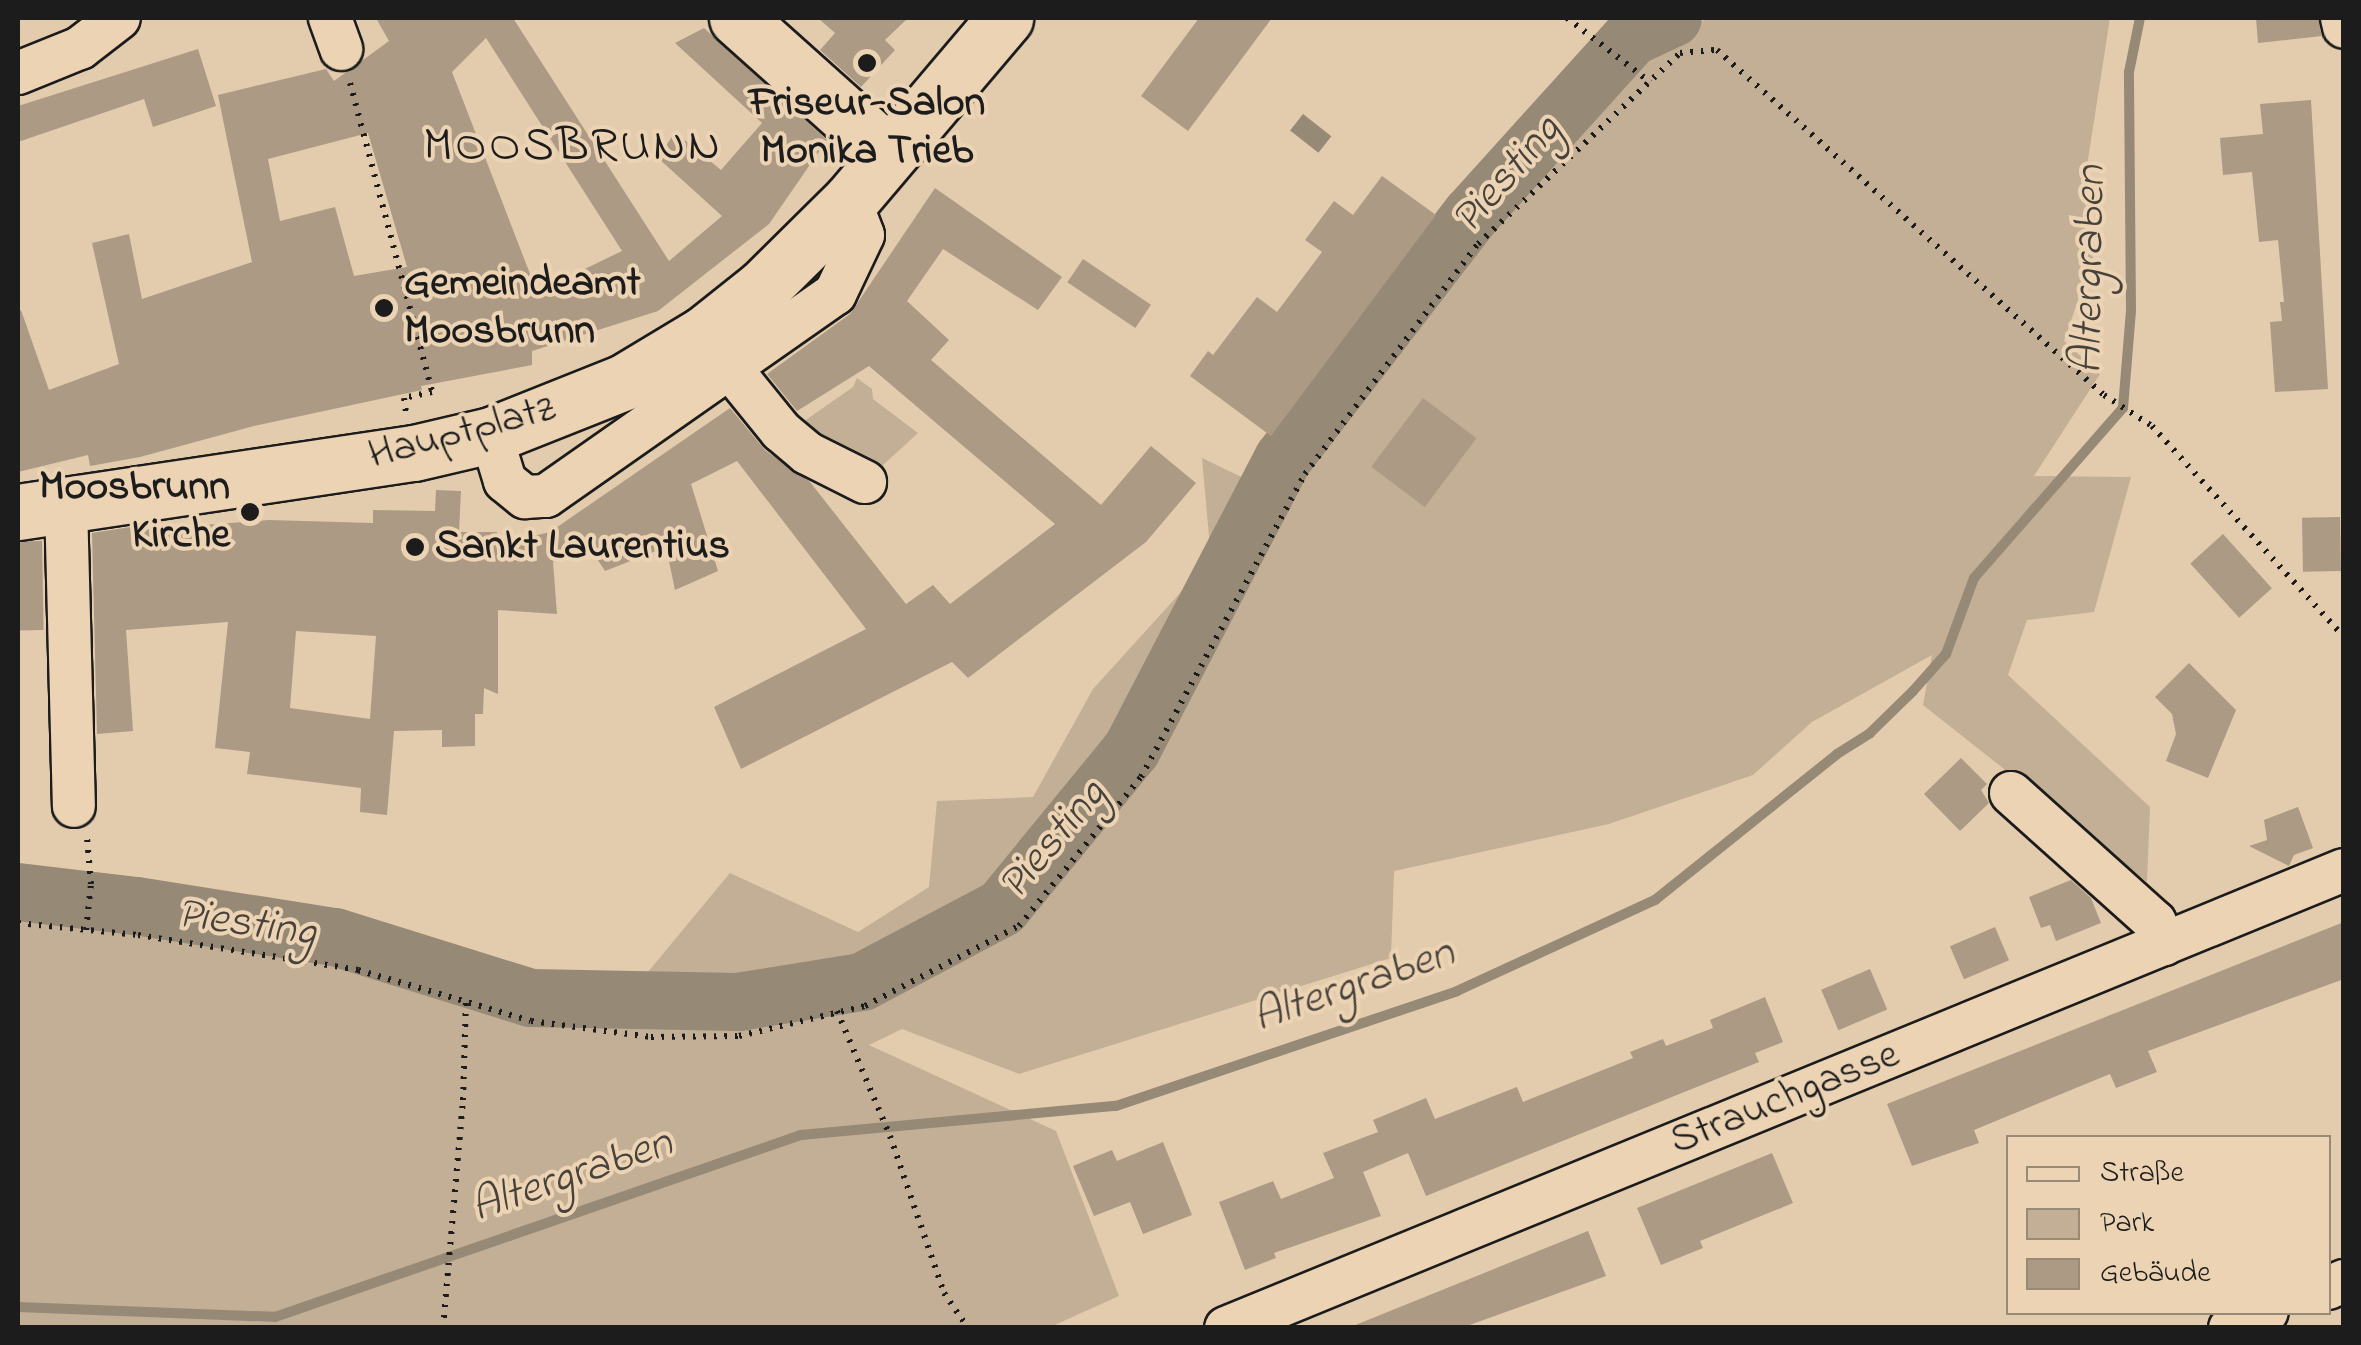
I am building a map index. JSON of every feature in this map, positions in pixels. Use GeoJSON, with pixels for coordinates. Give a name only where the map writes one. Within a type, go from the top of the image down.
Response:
{"type":"FeatureCollection","features":[{"type":"Feature","properties":{"kind":"main road"},"geometry":{"type":"LineString","coordinates":[[737,18],[888,153]]}},
{"type":"Feature","properties":{"kind":"main road","name":"Hauptplatz"},"geometry":{"type":"LineString","coordinates":[[42,508],[414,453],[639,402],[717,351],[763,287],[850,200],[1005,18]]}},
{"type":"Feature","properties":{"kind":"street"},"geometry":{"type":"LineString","coordinates":[[18,73],[80,48],[119,18]]}},
{"type":"Feature","properties":{"kind":"street"},"geometry":{"type":"LineString","coordinates":[[2342,18],[2344,27]]}},
{"type":"Feature","properties":{"kind":"street"},"geometry":{"type":"LineString","coordinates":[[717,351],[781,431],[807,452],[864,482]]}},
{"type":"Feature","properties":{"kind":"street"},"geometry":{"type":"LineString","coordinates":[[491,435],[505,481],[525,497],[546,496],[639,402]]}},
{"type":"Feature","properties":{"kind":"street"},"geometry":{"type":"LineString","coordinates":[[42,508],[74,806]]}},
{"type":"Feature","properties":{"kind":"street"},"geometry":{"type":"LineString","coordinates":[[2011,792],[2155,922],[2164,944]]}},
{"type":"Feature","properties":{"kind":"street","name":"Strauchgasse"},"geometry":{"type":"LineString","coordinates":[[1226,1328],[2344,870]]}},
{"type":"Feature","properties":{"kind":"street"},"geometry":{"type":"LineString","coordinates":[[2230,1328],[2260,1315]]}},
{"type":"Feature","properties":{"kind":"path"},"geometry":{"type":"LineString","coordinates":[[1567,18],[1580,32],[1650,82]]}},
{"type":"Feature","properties":{"kind":"path"},"geometry":{"type":"LineString","coordinates":[[336,33],[432,392],[404,398],[414,453]]}},
{"type":"Feature","properties":{"kind":"path"},"geometry":{"type":"LineString","coordinates":[[18,923],[358,970],[531,1021],[651,1038],[739,1036],[864,1006],[1019,926],[1140,778],[1305,474],[1478,244],[1680,53],[1717,50],[2104,395],[2152,426],[2344,637]]}},
{"type":"Feature","properties":{"kind":"path"},"geometry":{"type":"LineString","coordinates":[[86,930],[91,884]]}},
{"type":"Feature","properties":{"kind":"path"},"geometry":{"type":"LineString","coordinates":[[444,1328],[466,1000]]}},
{"type":"Feature","properties":{"kind":"path"},"geometry":{"type":"LineString","coordinates":[[837,1012],[890,1136],[944,1292],[968,1328]]}},
{"type":"Feature","properties":{"kind":"green space"},"geometry":{"type":"Polygon","coordinates":[[[1709,18],[2110,18],[2087,166],[2093,257],[2064,341],[2100,374],[2034,476],[2131,477],[2094,612],[2027,620],[2008,675],[2150,807],[2147,882],[1923,705],[1932,655],[1812,722],[1753,775],[1609,824],[1394,871],[1391,958],[1019,1074],[902,1029],[869,1045],[1056,1131],[1119,1296],[1048,1328],[18,1327],[18,905],[628,996],[730,873],[858,932],[929,887],[937,801],[1033,797],[1093,689],[1211,559],[1202,458],[1256,484],[1286,443],[1305,461],[1461,251],[1496,214],[1488,205],[1641,52],[1709,18]]]}},
{"type":"Feature","properties":{"kind":"green space"},"geometry":{"type":"Polygon","coordinates":[[[857,378],[872,389],[873,399],[918,433],[871,476],[800,424],[853,387],[857,378]]]}},
{"type":"Feature","properties":{"kind":"shaded area"},"geometry":{"type":"Polygon","coordinates":[[[1303,114],[1331,136],[1318,153],[1290,131],[1303,114]]]}},
{"type":"Feature","properties":{"kind":"building"},"geometry":{"type":"Polygon","coordinates":[[[376,18],[513,18],[669,261],[722,216],[658,158],[675,132],[721,170],[762,123],[675,43],[704,28],[827,140],[769,224],[658,311],[532,351],[532,365],[421,386],[422,390],[254,426],[140,457],[90,466],[88,455],[18,472],[18,311],[21,310],[49,390],[119,364],[92,243],[129,234],[142,299],[252,262],[218,95],[326,69],[334,81],[389,41],[376,18]],[[486,38],[452,72],[537,292],[622,251],[486,38]],[[368,133],[268,159],[280,221],[335,207],[354,276],[407,267],[368,133]]]}},
{"type":"Feature","properties":{"kind":"building"},"geometry":{"type":"Polygon","coordinates":[[[818,18],[908,18],[885,40],[895,50],[861,87],[820,50],[835,33],[818,18]]]}},
{"type":"Feature","properties":{"kind":"building"},"geometry":{"type":"Polygon","coordinates":[[[1199,18],[1272,18],[1188,131],[1141,96],[1199,18]]]}},
{"type":"Feature","properties":{"kind":"building"},"geometry":{"type":"Polygon","coordinates":[[[2256,18],[2318,18],[2322,36],[2258,43],[2256,18]]]}},
{"type":"Feature","properties":{"kind":"building"},"geometry":{"type":"Polygon","coordinates":[[[198,49],[216,106],[153,127],[144,99],[18,142],[18,106],[198,49]]]}},
{"type":"Feature","properties":{"kind":"building"},"geometry":{"type":"Polygon","coordinates":[[[2311,100],[2328,389],[2275,392],[2270,322],[2282,321],[2280,302],[2284,302],[2278,240],[2259,242],[2252,172],[2223,175],[2220,138],[2263,134],[2260,104],[2311,100]]]}},
{"type":"Feature","properties":{"kind":"building"},"geometry":{"type":"Polygon","coordinates":[[[1382,176],[1436,215],[1271,436],[1190,376],[1208,351],[1213,355],[1257,297],[1277,312],[1322,252],[1305,240],[1334,201],[1353,215],[1382,176]]]}},
{"type":"Feature","properties":{"kind":"building"},"geometry":{"type":"Polygon","coordinates":[[[935,188],[1062,277],[1038,310],[943,249],[907,301],[949,340],[931,360],[1101,505],[1151,446],[1196,483],[1146,542],[968,678],[952,662],[741,769],[714,707],[866,629],[737,461],[691,484],[718,571],[675,590],[666,547],[605,571],[588,545],[553,562],[557,614],[498,610],[498,694],[484,688],[483,714],[475,714],[475,746],[442,747],[442,730],[394,731],[387,815],[360,812],[361,788],[247,774],[250,752],[215,748],[228,622],[126,630],[133,731],[97,734],[92,533],[137,526],[138,530],[269,520],[373,523],[373,510],[435,511],[436,490],[461,491],[459,532],[497,532],[497,545],[550,532],[730,408],[765,450],[810,482],[906,604],[933,585],[950,604],[1055,524],[869,366],[797,411],[767,374],[850,314],[935,188]],[[296,631],[290,708],[370,719],[376,636],[296,631]]]}},
{"type":"Feature","properties":{"kind":"building"},"geometry":{"type":"Polygon","coordinates":[[[1083,259],[1151,305],[1135,328],[1067,282],[1083,259]]]}},
{"type":"Feature","properties":{"kind":"building"},"geometry":{"type":"Polygon","coordinates":[[[1423,398],[1477,438],[1425,507],[1371,467],[1423,398]]]}},
{"type":"Feature","properties":{"kind":"building"},"geometry":{"type":"Polygon","coordinates":[[[2340,517],[2341,571],[2303,572],[2302,518],[2340,517]]]}},
{"type":"Feature","properties":{"kind":"building"},"geometry":{"type":"Polygon","coordinates":[[[2223,534],[2272,588],[2239,618],[2190,563],[2223,534]]]}},
{"type":"Feature","properties":{"kind":"building"},"geometry":{"type":"Polygon","coordinates":[[[18,541],[42,541],[44,630],[19,630],[18,541]]]}},
{"type":"Feature","properties":{"kind":"building"},"geometry":{"type":"Polygon","coordinates":[[[2189,663],[2236,710],[2208,778],[2166,761],[2176,734],[2172,714],[2155,697],[2189,663]]]}},
{"type":"Feature","properties":{"kind":"building"},"geometry":{"type":"Polygon","coordinates":[[[1961,758],[1987,784],[1981,790],[1989,803],[1960,831],[1924,794],[1961,758]]]}},
{"type":"Feature","properties":{"kind":"building"},"geometry":{"type":"Polygon","coordinates":[[[2298,807],[2313,848],[2294,855],[2289,866],[2249,846],[2267,840],[2264,820],[2298,807]]]}},
{"type":"Feature","properties":{"kind":"building"},"geometry":{"type":"Polygon","coordinates":[[[2071,880],[2091,898],[2101,923],[2056,941],[2050,925],[2041,928],[2029,897],[2071,880]]]}},
{"type":"Feature","properties":{"kind":"building"},"geometry":{"type":"Polygon","coordinates":[[[2344,922],[2344,979],[2148,1051],[2157,1072],[2116,1088],[2110,1074],[1974,1130],[1979,1143],[1912,1166],[1887,1104],[2344,922]]]}},
{"type":"Feature","properties":{"kind":"building"},"geometry":{"type":"Polygon","coordinates":[[[1995,927],[2009,960],[1964,979],[1950,946],[1995,927]]]}},
{"type":"Feature","properties":{"kind":"building"},"geometry":{"type":"Polygon","coordinates":[[[1870,969],[1887,1010],[1838,1030],[1821,990],[1870,969]]]}},
{"type":"Feature","properties":{"kind":"building"},"geometry":{"type":"Polygon","coordinates":[[[1765,997],[1783,1042],[1755,1053],[1759,1062],[1426,1196],[1408,1153],[1363,1172],[1381,1216],[1274,1253],[1276,1258],[1245,1270],[1219,1202],[1273,1181],[1281,1199],[1334,1178],[1323,1153],[1378,1132],[1373,1120],[1426,1098],[1435,1119],[1517,1087],[1523,1102],[1633,1058],[1630,1052],[1663,1039],[1666,1046],[1713,1028],[1710,1020],[1765,997]]]}},
{"type":"Feature","properties":{"kind":"building"},"geometry":{"type":"Polygon","coordinates":[[[1163,1142],[1192,1215],[1143,1234],[1130,1202],[1094,1216],[1073,1166],[1112,1150],[1117,1161],[1163,1142]]]}},
{"type":"Feature","properties":{"kind":"building"},"geometry":{"type":"Polygon","coordinates":[[[1772,1153],[1793,1203],[1700,1241],[1703,1248],[1661,1265],[1637,1208],[1772,1153]]]}},
{"type":"Feature","properties":{"kind":"building"},"geometry":{"type":"Polygon","coordinates":[[[1588,1231],[1606,1276],[1461,1328],[1348,1328],[1588,1231]]]}},
{"type":"Feature","properties":{"kind":"waterway","name":"Piesting"},"geometry":{"type":"LineString","coordinates":[[18,892],[335,937],[531,998],[738,1002],[862,982],[1002,908],[1132,749],[1283,459],[1471,215],[1632,37],[1673,18]]}},
{"type":"Feature","properties":{"kind":"waterway","name":"Altergraben"},"geometry":{"type":"LineString","coordinates":[[18,1307],[275,1317],[801,1135],[1116,1106],[1457,991],[1655,900],[1837,754],[1870,733],[1913,691],[1946,654],[1974,578],[2123,408],[2131,311],[2129,72],[2140,18]]}},
{"type":"Feature","properties":{"kind":"place","name":"Friseur-Salon Monika Trieb"},"geometry":{"type":"Point","coordinates":[867,63]}},
{"type":"Feature","properties":{"kind":"place","name":"Gemeindeamt Moosbrunn"},"geometry":{"type":"Point","coordinates":[384,308]}},
{"type":"Feature","properties":{"kind":"place","name":"Moosbrunn Kirche"},"geometry":{"type":"Point","coordinates":[250,512]}},
{"type":"Feature","properties":{"kind":"place","name":"Sankt Laurentius"},"geometry":{"type":"Point","coordinates":[415,547]}},
{"type":"Feature","properties":{"kind":"district","name":"MOOSBRUNN"},"geometry":{"type":"Point","coordinates":[573,148]}}]}
